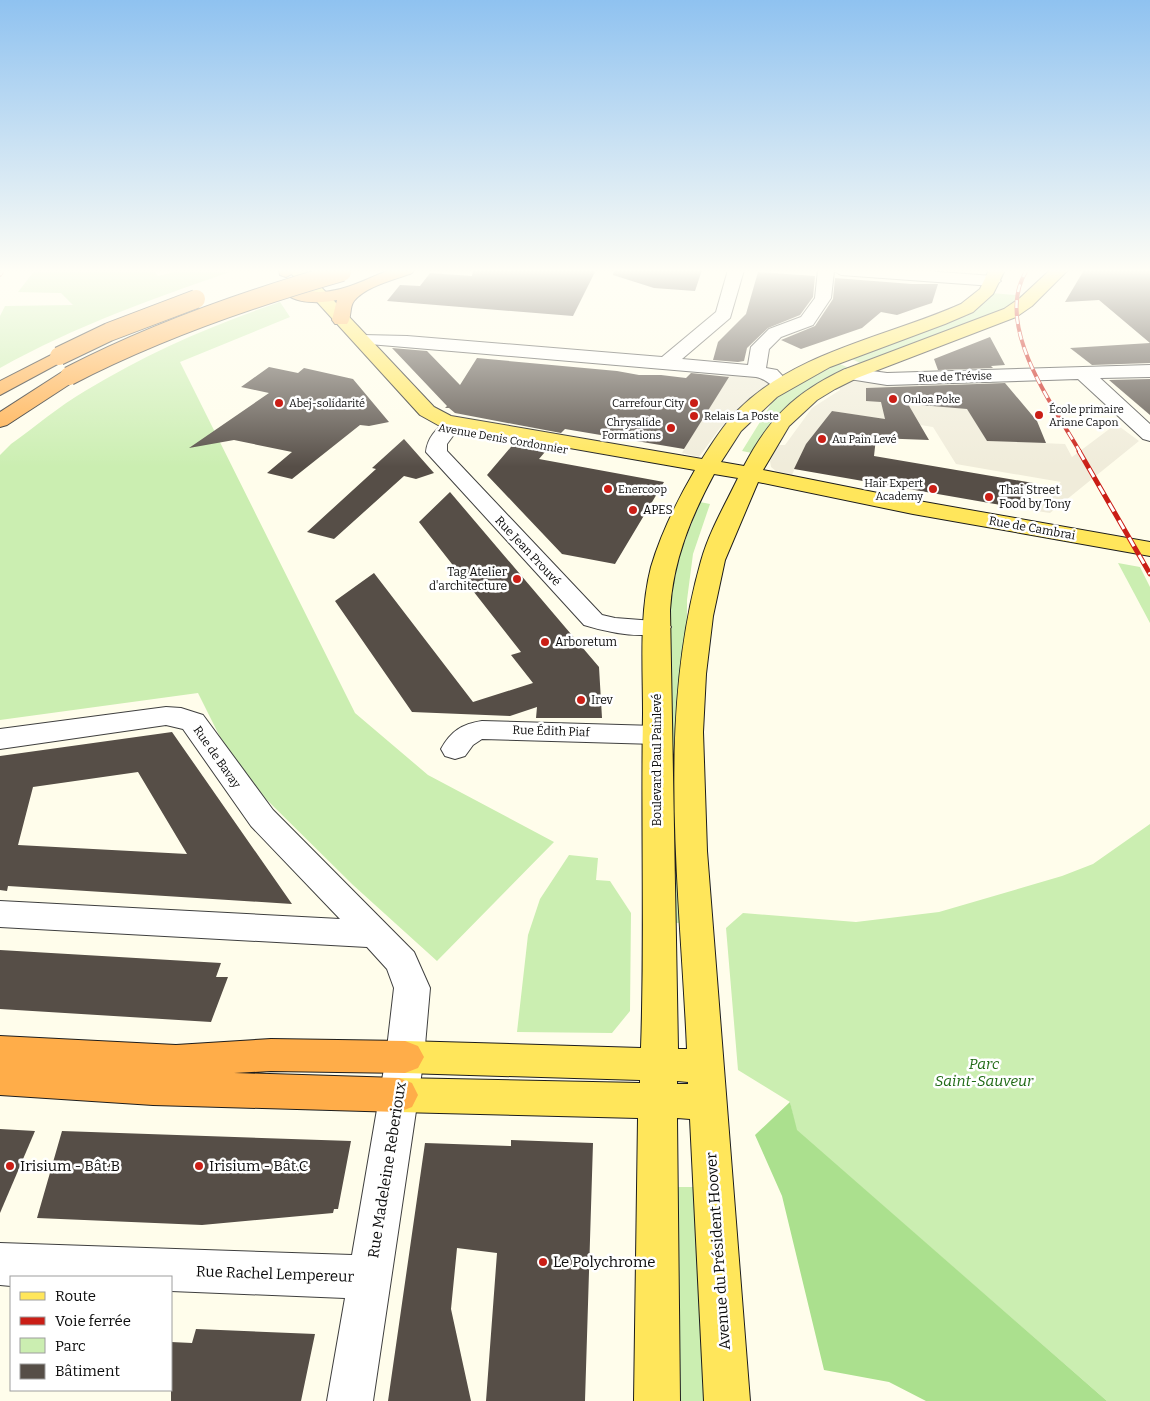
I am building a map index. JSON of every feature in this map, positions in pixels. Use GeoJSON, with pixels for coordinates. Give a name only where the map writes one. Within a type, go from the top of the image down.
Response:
{"type":"FeatureCollection","features":[{"type":"Feature","properties":{"kind":"highway"},"geometry":{"type":"LineString","coordinates":[[0,389],[59,356],[103,335]]}},
{"type":"Feature","properties":{"kind":"highway"},"geometry":{"type":"LineString","coordinates":[[0,421],[69,376],[118,351],[155,335]]}},
{"type":"Feature","properties":{"kind":"highway"},"geometry":{"type":"LineString","coordinates":[[0,1052],[176,1061],[271,1055],[406,1057]]}},
{"type":"Feature","properties":{"kind":"highway"},"geometry":{"type":"LineString","coordinates":[[0,1078],[153,1088],[399,1095]]}},
{"type":"Feature","properties":{"kind":"main road","name":"Avenue Denis Cordonnier"},"geometry":{"type":"LineString","coordinates":[[336,335],[419,420],[427,425],[595,455],[727,475]]}},
{"type":"Feature","properties":{"kind":"main road","name":"Avenue Denis Cordonnier"},"geometry":{"type":"LineString","coordinates":[[356,335],[435,418],[452,423],[727,475]]}},
{"type":"Feature","properties":{"kind":"main road"},"geometry":{"type":"LineString","coordinates":[[698,629],[695,601],[696,580],[706,535],[723,490],[731,460],[746,430],[777,387],[800,373],[838,356],[894,335]]}},
{"type":"Feature","properties":{"kind":"main road"},"geometry":{"type":"LineString","coordinates":[[727,475],[770,436],[787,414],[808,396],[850,374],[953,335]]}},
{"type":"Feature","properties":{"kind":"main road"},"geometry":{"type":"LineString","coordinates":[[399,1095],[659,1083],[707,1075],[697,918],[689,741],[693,669],[698,629],[714,558],[732,515],[727,475]]}},
{"type":"Feature","properties":{"kind":"main road","name":"Rue de Cambrai"},"geometry":{"type":"LineString","coordinates":[[727,475],[1150,549]]}},
{"type":"Feature","properties":{"kind":"main road","name":"Boulevard Paul Painlevé"},"geometry":{"type":"LineString","coordinates":[[659,1083],[661,1008],[656,735],[660,584],[668,551],[727,475]]}},
{"type":"Feature","properties":{"kind":"main road"},"geometry":{"type":"LineString","coordinates":[[406,1057],[659,1083]]}},
{"type":"Feature","properties":{"kind":"main road","name":"Avenue du Président Hoover"},"geometry":{"type":"LineString","coordinates":[[707,1075],[727,1401]]}},
{"type":"Feature","properties":{"kind":"main road"},"geometry":{"type":"LineString","coordinates":[[658,1401],[659,1083]]}},
{"type":"Feature","properties":{"kind":"street"},"geometry":{"type":"LineString","coordinates":[[667,362],[699,335]]}},
{"type":"Feature","properties":{"kind":"street"},"geometry":{"type":"LineString","coordinates":[[756,371],[760,347],[773,335]]}},
{"type":"Feature","properties":{"kind":"street"},"geometry":{"type":"LineString","coordinates":[[369,339],[667,362],[756,371],[770,374],[777,387]]}},
{"type":"Feature","properties":{"kind":"street","name":"Rue de Trévise"},"geometry":{"type":"LineString","coordinates":[[850,374],[887,379],[1150,371]]}},
{"type":"Feature","properties":{"kind":"street"},"geometry":{"type":"LineString","coordinates":[[1083,373],[1150,435]]}},
{"type":"Feature","properties":{"kind":"street","name":"Rue Jean Prouvé"},"geometry":{"type":"LineString","coordinates":[[448,430],[437,444],[436,452],[593,620],[614,626],[658,628]]}},
{"type":"Feature","properties":{"kind":"street","name":"Rue de Bavay"},"geometry":{"type":"LineString","coordinates":[[0,739],[157,717],[174,716],[188,719],[196,726],[265,822],[402,962],[412,988],[406,1057]]}},
{"type":"Feature","properties":{"kind":"street","name":"Rue Édith Piaf"},"geometry":{"type":"LineString","coordinates":[[454,750],[464,736],[471,732],[482,730],[656,735]]}},
{"type":"Feature","properties":{"kind":"street"},"geometry":{"type":"LineString","coordinates":[[0,914],[376,934]]}},
{"type":"Feature","properties":{"kind":"street","name":"Rue Madeleine Reberioux"},"geometry":{"type":"LineString","coordinates":[[350,1401],[406,1057]]}},
{"type":"Feature","properties":{"kind":"street","name":"Rue Rachel Lempereur"},"geometry":{"type":"LineString","coordinates":[[0,1265],[371,1277]]}},
{"type":"Feature","properties":{"kind":"green space"},"geometry":{"type":"Polygon","coordinates":[[[0,335],[65,335],[28,353],[0,368],[0,335]]]}},
{"type":"Feature","properties":{"kind":"green space"},"geometry":{"type":"Polygon","coordinates":[[[193,335],[245,335],[180,362],[355,713],[428,775],[554,842],[437,961],[353,885],[266,799],[222,741],[198,693],[0,720],[0,455],[11,444],[75,397],[132,364],[193,335]]]}},
{"type":"Feature","properties":{"kind":"green space"},"geometry":{"type":"Polygon","coordinates":[[[893,335],[945,335],[866,366],[846,356],[893,335]]]}},
{"type":"Feature","properties":{"kind":"green space"},"geometry":{"type":"Polygon","coordinates":[[[833,361],[854,370],[806,392],[783,410],[752,453],[742,451],[776,396],[833,361]]]}},
{"type":"Feature","properties":{"kind":"green space"},"geometry":{"type":"Polygon","coordinates":[[[700,502],[710,504],[693,554],[687,600],[685,923],[675,923],[667,626],[674,569],[700,502]]]}},
{"type":"Feature","properties":{"kind":"green space"},"geometry":{"type":"Polygon","coordinates":[[[1118,563],[1140,567],[1150,587],[1150,623],[1118,563]]]}},
{"type":"Feature","properties":{"kind":"green space","name":"Parc Saint-Sauveur"},"geometry":{"type":"Polygon","coordinates":[[[1150,824],[1150,1401],[1107,1401],[796,1130],[790,1102],[738,1070],[726,928],[743,913],[856,922],[939,912],[1062,876],[1093,864],[1150,824]]]}},
{"type":"Feature","properties":{"kind":"green space"},"geometry":{"type":"Polygon","coordinates":[[[569,855],[598,858],[596,880],[610,881],[631,913],[630,1011],[612,1033],[517,1032],[528,935],[540,899],[569,855]]]}},
{"type":"Feature","properties":{"kind":"green space"},"geometry":{"type":"Polygon","coordinates":[[[790,1102],[797,1130],[1107,1401],[926,1401],[889,1382],[824,1370],[782,1196],[755,1135],[790,1102]]]}},
{"type":"Feature","properties":{"kind":"green space"},"geometry":{"type":"Polygon","coordinates":[[[678,1187],[698,1187],[712,1401],[678,1401],[678,1187]]]}},
{"type":"Feature","properties":{"kind":"shaded area"},"geometry":{"type":"Polygon","coordinates":[[[731,370],[753,372],[770,383],[720,428],[699,457],[682,453],[731,370]]]}},
{"type":"Feature","properties":{"kind":"shaded area"},"geometry":{"type":"Polygon","coordinates":[[[852,380],[951,380],[955,386],[881,402],[968,409],[987,441],[1065,444],[1072,457],[1116,424],[1139,441],[1050,513],[1030,510],[1061,482],[956,464],[933,427],[832,411],[806,444],[792,475],[776,471],[771,467],[770,461],[778,445],[785,445],[812,408],[840,390],[839,386],[852,380]]]}},
{"type":"Feature","properties":{"kind":"building"},"geometry":{"type":"Polygon","coordinates":[[[725,335],[760,335],[747,348],[744,361],[738,362],[713,360],[718,342],[725,335]]]}},
{"type":"Feature","properties":{"kind":"building"},"geometry":{"type":"Polygon","coordinates":[[[792,335],[841,335],[801,349],[781,340],[792,335]]]}},
{"type":"Feature","properties":{"kind":"building"},"geometry":{"type":"Polygon","coordinates":[[[1141,335],[1150,335],[1150,343],[1141,335]]]}},
{"type":"Feature","properties":{"kind":"building"},"geometry":{"type":"Polygon","coordinates":[[[990,337],[1005,365],[991,366],[993,368],[938,370],[934,359],[990,337]]]}},
{"type":"Feature","properties":{"kind":"building"},"geometry":{"type":"Polygon","coordinates":[[[1150,343],[1150,363],[1092,365],[1070,348],[1150,343]]]}},
{"type":"Feature","properties":{"kind":"building"},"geometry":{"type":"Polygon","coordinates":[[[392,348],[427,351],[460,385],[477,358],[617,371],[639,375],[686,378],[691,373],[729,377],[684,449],[565,429],[561,433],[455,413],[449,408],[445,408],[447,406],[392,348]]]}},
{"type":"Feature","properties":{"kind":"building"},"geometry":{"type":"Polygon","coordinates":[[[269,367],[298,373],[304,368],[353,379],[389,422],[369,426],[360,425],[292,479],[267,473],[292,452],[234,440],[189,448],[269,393],[241,387],[269,367]]]}},
{"type":"Feature","properties":{"kind":"building"},"geometry":{"type":"Polygon","coordinates":[[[1150,379],[1150,415],[1109,380],[1150,379]]]}},
{"type":"Feature","properties":{"kind":"building"},"geometry":{"type":"Polygon","coordinates":[[[1005,383],[1037,421],[1046,443],[987,441],[967,409],[908,404],[929,440],[876,438],[874,456],[1033,483],[1018,508],[794,469],[806,444],[832,411],[885,419],[881,402],[866,401],[866,388],[1005,383]]]}},
{"type":"Feature","properties":{"kind":"building"},"geometry":{"type":"Polygon","coordinates":[[[404,439],[434,473],[416,479],[404,476],[334,539],[307,532],[376,469],[372,468],[404,439]]]}},
{"type":"Feature","properties":{"kind":"building"},"geometry":{"type":"Polygon","coordinates":[[[516,441],[550,446],[539,459],[664,482],[615,564],[562,554],[487,475],[516,441]]]}},
{"type":"Feature","properties":{"kind":"building"},"geometry":{"type":"Polygon","coordinates":[[[450,492],[599,667],[602,718],[536,718],[537,707],[510,716],[412,712],[335,601],[374,573],[473,702],[533,683],[511,655],[521,652],[419,522],[450,492]]]}},
{"type":"Feature","properties":{"kind":"building"},"geometry":{"type":"Polygon","coordinates":[[[172,732],[292,904],[8,886],[7,891],[0,890],[0,756],[172,732]],[[138,772],[33,787],[18,845],[187,854],[138,772]]]}},
{"type":"Feature","properties":{"kind":"building"},"geometry":{"type":"Polygon","coordinates":[[[0,950],[221,963],[216,977],[228,977],[211,1022],[0,1009],[0,950]]]}},
{"type":"Feature","properties":{"kind":"building","name":"Irisium - Bât.B"},"geometry":{"type":"Polygon","coordinates":[[[0,1129],[35,1131],[0,1213],[0,1129]]]}},
{"type":"Feature","properties":{"kind":"building","name":"Irisium - Bât.C"},"geometry":{"type":"Polygon","coordinates":[[[62,1131],[351,1141],[338,1209],[334,1209],[333,1213],[202,1225],[37,1218],[62,1131]]]}},
{"type":"Feature","properties":{"kind":"building","name":"Le Polychrome"},"geometry":{"type":"Polygon","coordinates":[[[511,1140],[593,1143],[585,1401],[486,1401],[497,1253],[457,1248],[451,1309],[471,1401],[388,1401],[425,1143],[511,1146],[511,1140]]]}},
{"type":"Feature","properties":{"kind":"building"},"geometry":{"type":"Polygon","coordinates":[[[196,1329],[315,1334],[301,1401],[171,1401],[172,1342],[192,1343],[196,1329]]]}},
{"type":"Feature","properties":{"kind":"railway"},"geometry":{"type":"LineString","coordinates":[[1020,335],[1030,364],[1042,388],[1080,452]]}},
{"type":"Feature","properties":{"kind":"railway"},"geometry":{"type":"LineString","coordinates":[[1079,451],[1150,574]]}},
{"type":"Feature","properties":{"kind":"place","name":"Onloa Poke"},"geometry":{"type":"Point","coordinates":[893,399]}},
{"type":"Feature","properties":{"kind":"place","name":"Abej-solidarité"},"geometry":{"type":"Point","coordinates":[279,403]}},
{"type":"Feature","properties":{"kind":"place","name":"Carrefour City"},"geometry":{"type":"Point","coordinates":[694,403]}},
{"type":"Feature","properties":{"kind":"place","name":"École primaire Ariane Capon"},"geometry":{"type":"Point","coordinates":[1039,415]}},
{"type":"Feature","properties":{"kind":"place","name":"Relais La Poste"},"geometry":{"type":"Point","coordinates":[694,416]}},
{"type":"Feature","properties":{"kind":"place","name":"Chrysalide Formations"},"geometry":{"type":"Point","coordinates":[671,428]}},
{"type":"Feature","properties":{"kind":"place","name":"Au Pain Levé"},"geometry":{"type":"Point","coordinates":[822,439]}},
{"type":"Feature","properties":{"kind":"place","name":"Enercoop"},"geometry":{"type":"Point","coordinates":[608,489]}},
{"type":"Feature","properties":{"kind":"place","name":"Hair Expert Academy"},"geometry":{"type":"Point","coordinates":[933,489]}},
{"type":"Feature","properties":{"kind":"place","name":"Thai Street Food by Tony"},"geometry":{"type":"Point","coordinates":[989,497]}},
{"type":"Feature","properties":{"kind":"place","name":"APES"},"geometry":{"type":"Point","coordinates":[633,510]}},
{"type":"Feature","properties":{"kind":"place","name":"Tag Atelier d'architecture"},"geometry":{"type":"Point","coordinates":[517,579]}},
{"type":"Feature","properties":{"kind":"place","name":"Arboretum"},"geometry":{"type":"Point","coordinates":[545,642]}},
{"type":"Feature","properties":{"kind":"place","name":"Irev"},"geometry":{"type":"Point","coordinates":[581,700]}},
{"type":"Feature","properties":{"kind":"place","name":"Irisium - Bât.B"},"geometry":{"type":"Point","coordinates":[10,1166]}},
{"type":"Feature","properties":{"kind":"place","name":"Irisium - Bât.C"},"geometry":{"type":"Point","coordinates":[199,1166]}},
{"type":"Feature","properties":{"kind":"place","name":"Le Polychrome"},"geometry":{"type":"Point","coordinates":[543,1262]}}]}
